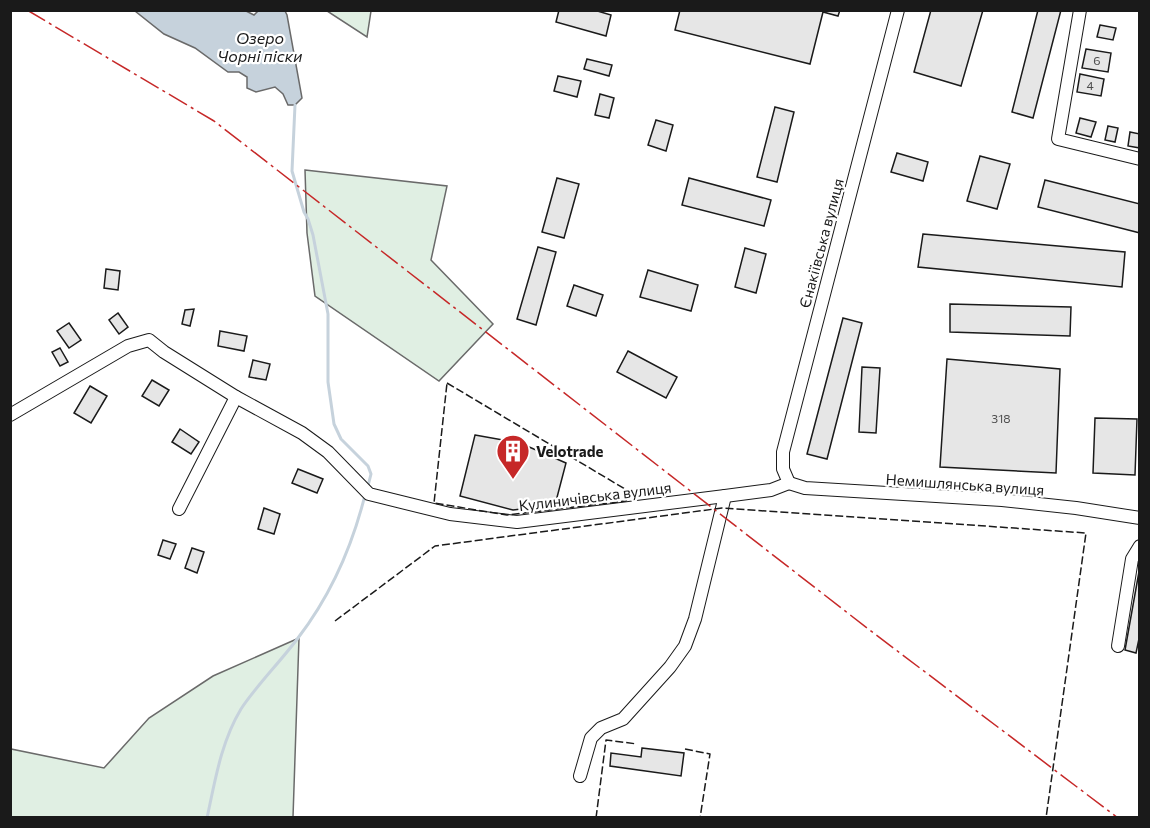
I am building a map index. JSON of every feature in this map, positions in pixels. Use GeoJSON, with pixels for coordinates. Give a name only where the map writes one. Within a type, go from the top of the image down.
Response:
{"type":"FeatureCollection","features":[{"type":"Feature","properties":{"kind":"street","name":"Єнакіївська вулиця"},"geometry":{"type":"LineString","coordinates":[[789,483],[783,469],[783,452],[898,10]]}},
{"type":"Feature","properties":{"kind":"street"},"geometry":{"type":"LineString","coordinates":[[1080,10],[1058,139],[1140,159]]}},
{"type":"Feature","properties":{"kind":"street","name":"Кулиничівська вулиця"},"geometry":{"type":"LineString","coordinates":[[10,415],[128,346],[149,340],[164,352],[236,397],[302,433],[328,452],[365,490],[450,514],[517,522],[771,490],[789,483]]}},
{"type":"Feature","properties":{"kind":"street"},"geometry":{"type":"LineString","coordinates":[[179,509],[236,397]]}},
{"type":"Feature","properties":{"kind":"street","name":"Немишлянська вулиця"},"geometry":{"type":"LineString","coordinates":[[789,483],[805,488],[1002,500],[1140,518]]}},
{"type":"Feature","properties":{"kind":"street"},"geometry":{"type":"LineString","coordinates":[[580,776],[591,738],[601,728],[623,719],[670,667],[685,646],[695,619],[725,496]]}},
{"type":"Feature","properties":{"kind":"street"},"geometry":{"type":"LineString","coordinates":[[1118,646],[1132,559],[1140,546]]}},
{"type":"Feature","properties":{"kind":"green space"},"geometry":{"type":"Polygon","coordinates":[[[327,11],[371,11],[367,37],[327,11]]]}},
{"type":"Feature","properties":{"kind":"green space"},"geometry":{"type":"Polygon","coordinates":[[[305,170],[447,186],[431,260],[493,324],[439,381],[315,296],[307,233],[305,170]]]}},
{"type":"Feature","properties":{"kind":"green space"},"geometry":{"type":"Polygon","coordinates":[[[299,638],[293,817],[11,817],[11,749],[104,768],[149,718],[213,676],[299,638]]]}},
{"type":"Feature","properties":{"kind":"water","name":"Озеро Чорні піски"},"geometry":{"type":"Polygon","coordinates":[[[135,11],[246,11],[254,15],[258,11],[285,11],[302,98],[295,105],[288,105],[283,94],[275,87],[256,92],[247,88],[247,77],[239,72],[228,72],[195,48],[164,34],[135,11]]]}},
{"type":"Feature","properties":{"kind":"building"},"geometry":{"type":"Polygon","coordinates":[[[559,10],[594,10],[611,15],[606,36],[556,22],[559,10]]]}},
{"type":"Feature","properties":{"kind":"building"},"geometry":{"type":"Polygon","coordinates":[[[680,10],[840,10],[838,16],[823,12],[810,64],[675,30],[680,10]]]}},
{"type":"Feature","properties":{"kind":"building"},"geometry":{"type":"Polygon","coordinates":[[[931,10],[983,10],[961,86],[914,72],[931,10]]]}},
{"type":"Feature","properties":{"kind":"building"},"geometry":{"type":"Polygon","coordinates":[[[1038,10],[1061,10],[1033,118],[1012,112],[1038,10]]]}},
{"type":"Feature","properties":{"kind":"building"},"geometry":{"type":"Polygon","coordinates":[[[1100,25],[1116,28],[1113,40],[1097,37],[1100,25]]]}},
{"type":"Feature","properties":{"kind":"building"},"geometry":{"type":"Polygon","coordinates":[[[1086,49],[1111,53],[1108,72],[1082,68],[1086,49]]]}},
{"type":"Feature","properties":{"kind":"building"},"geometry":{"type":"Polygon","coordinates":[[[587,59],[612,65],[609,76],[584,69],[587,59]]]}},
{"type":"Feature","properties":{"kind":"building"},"geometry":{"type":"Polygon","coordinates":[[[1080,74],[1104,79],[1101,96],[1077,92],[1080,74]]]}},
{"type":"Feature","properties":{"kind":"building"},"geometry":{"type":"Polygon","coordinates":[[[558,76],[581,81],[577,97],[554,91],[558,76]]]}},
{"type":"Feature","properties":{"kind":"building"},"geometry":{"type":"Polygon","coordinates":[[[600,94],[614,98],[609,118],[595,115],[600,94]]]}},
{"type":"Feature","properties":{"kind":"building"},"geometry":{"type":"Polygon","coordinates":[[[775,107],[794,112],[777,182],[757,177],[775,107]]]}},
{"type":"Feature","properties":{"kind":"building"},"geometry":{"type":"Polygon","coordinates":[[[1080,118],[1096,122],[1091,137],[1076,133],[1080,118]]]}},
{"type":"Feature","properties":{"kind":"building"},"geometry":{"type":"Polygon","coordinates":[[[656,120],[673,125],[666,151],[648,145],[656,120]]]}},
{"type":"Feature","properties":{"kind":"building"},"geometry":{"type":"Polygon","coordinates":[[[1108,126],[1118,128],[1115,142],[1105,140],[1108,126]]]}},
{"type":"Feature","properties":{"kind":"building"},"geometry":{"type":"Polygon","coordinates":[[[1130,132],[1140,134],[1140,148],[1128,146],[1130,132]]]}},
{"type":"Feature","properties":{"kind":"building"},"geometry":{"type":"Polygon","coordinates":[[[897,153],[928,162],[923,181],[891,172],[897,153]]]}},
{"type":"Feature","properties":{"kind":"building"},"geometry":{"type":"Polygon","coordinates":[[[980,156],[1010,164],[997,209],[967,201],[980,156]]]}},
{"type":"Feature","properties":{"kind":"building"},"geometry":{"type":"Polygon","coordinates":[[[557,178],[579,184],[564,238],[542,232],[557,178]]]}},
{"type":"Feature","properties":{"kind":"building"},"geometry":{"type":"Polygon","coordinates":[[[689,178],[771,200],[764,226],[682,205],[689,178]]]}},
{"type":"Feature","properties":{"kind":"building"},"geometry":{"type":"Polygon","coordinates":[[[1045,180],[1140,204],[1140,233],[1038,207],[1045,180]]]}},
{"type":"Feature","properties":{"kind":"building"},"geometry":{"type":"Polygon","coordinates":[[[923,234],[1125,252],[1122,287],[918,267],[923,234]]]}},
{"type":"Feature","properties":{"kind":"building"},"geometry":{"type":"Polygon","coordinates":[[[538,247],[556,252],[536,325],[517,319],[538,247]]]}},
{"type":"Feature","properties":{"kind":"building"},"geometry":{"type":"Polygon","coordinates":[[[745,248],[766,254],[756,293],[735,287],[745,248]]]}},
{"type":"Feature","properties":{"kind":"building"},"geometry":{"type":"Polygon","coordinates":[[[106,269],[120,271],[118,290],[104,288],[106,269]]]}},
{"type":"Feature","properties":{"kind":"building"},"geometry":{"type":"Polygon","coordinates":[[[648,270],[698,285],[691,311],[640,297],[648,270]]]}},
{"type":"Feature","properties":{"kind":"building"},"geometry":{"type":"Polygon","coordinates":[[[574,285],[603,295],[596,316],[567,306],[574,285]]]}},
{"type":"Feature","properties":{"kind":"building"},"geometry":{"type":"Polygon","coordinates":[[[950,304],[1071,307],[1070,336],[950,332],[950,304]]]}},
{"type":"Feature","properties":{"kind":"building"},"geometry":{"type":"Polygon","coordinates":[[[194,309],[190,326],[182,324],[185,310],[194,309]]]}},
{"type":"Feature","properties":{"kind":"building"},"geometry":{"type":"Polygon","coordinates":[[[118,313],[128,327],[119,334],[109,320],[118,313]]]}},
{"type":"Feature","properties":{"kind":"building"},"geometry":{"type":"Polygon","coordinates":[[[843,318],[862,323],[827,459],[807,454],[843,318]]]}},
{"type":"Feature","properties":{"kind":"building"},"geometry":{"type":"Polygon","coordinates":[[[69,323],[81,340],[69,348],[57,331],[69,323]]]}},
{"type":"Feature","properties":{"kind":"building"},"geometry":{"type":"Polygon","coordinates":[[[220,331],[247,336],[244,351],[218,346],[220,331]]]}},
{"type":"Feature","properties":{"kind":"building"},"geometry":{"type":"Polygon","coordinates":[[[60,348],[68,362],[60,366],[52,352],[60,348]]]}},
{"type":"Feature","properties":{"kind":"building"},"geometry":{"type":"Polygon","coordinates":[[[628,351],[677,377],[666,398],[617,372],[628,351]]]}},
{"type":"Feature","properties":{"kind":"building"},"geometry":{"type":"Polygon","coordinates":[[[947,359],[1060,369],[1056,473],[940,467],[947,359]]]}},
{"type":"Feature","properties":{"kind":"building"},"geometry":{"type":"Polygon","coordinates":[[[253,360],[270,364],[266,380],[249,377],[253,360]]]}},
{"type":"Feature","properties":{"kind":"building"},"geometry":{"type":"Polygon","coordinates":[[[862,367],[880,368],[876,433],[859,432],[862,367]]]}},
{"type":"Feature","properties":{"kind":"building"},"geometry":{"type":"Polygon","coordinates":[[[152,380],[169,390],[159,406],[142,396],[152,380]]]}},
{"type":"Feature","properties":{"kind":"building"},"geometry":{"type":"Polygon","coordinates":[[[90,386],[107,396],[91,423],[74,413],[90,386]]]}},
{"type":"Feature","properties":{"kind":"building"},"geometry":{"type":"Polygon","coordinates":[[[1095,418],[1137,419],[1135,475],[1093,473],[1095,418]]]}},
{"type":"Feature","properties":{"kind":"building"},"geometry":{"type":"Polygon","coordinates":[[[180,429],[199,442],[191,454],[172,442],[180,429]]]}},
{"type":"Feature","properties":{"kind":"building","name":"Velotrade"},"geometry":{"type":"Polygon","coordinates":[[[475,435],[520,443],[566,463],[555,505],[513,510],[460,496],[475,435]]]}},
{"type":"Feature","properties":{"kind":"building"},"geometry":{"type":"Polygon","coordinates":[[[298,469],[323,479],[317,493],[292,483],[298,469]]]}},
{"type":"Feature","properties":{"kind":"building"},"geometry":{"type":"Polygon","coordinates":[[[264,508],[280,514],[274,534],[258,529],[264,508]]]}},
{"type":"Feature","properties":{"kind":"building"},"geometry":{"type":"Polygon","coordinates":[[[163,540],[176,544],[170,559],[158,555],[163,540]]]}},
{"type":"Feature","properties":{"kind":"building"},"geometry":{"type":"Polygon","coordinates":[[[192,548],[204,552],[197,573],[185,568],[192,548]]]}},
{"type":"Feature","properties":{"kind":"building"},"geometry":{"type":"Polygon","coordinates":[[[1140,566],[1140,634],[1136,653],[1125,650],[1140,566]]]}},
{"type":"Feature","properties":{"kind":"building"},"geometry":{"type":"Polygon","coordinates":[[[642,748],[684,753],[681,776],[610,766],[611,753],[641,757],[642,748]]]}},
{"type":"Feature","properties":{"kind":"waterway"},"geometry":{"type":"LineString","coordinates":[[295,105],[292,171],[313,235],[328,314],[328,382],[334,424],[341,439],[368,466],[371,474],[368,486]]}},
{"type":"Feature","properties":{"kind":"waterway"},"geometry":{"type":"LineString","coordinates":[[207,818],[220,762],[234,722],[247,700],[298,638],[321,605],[347,552],[365,495]]}},
{"type":"Feature","properties":{"kind":"fence"},"geometry":{"type":"LineString","coordinates":[[447,383],[630,492],[626,501],[507,515],[434,503],[447,383]]}},
{"type":"Feature","properties":{"kind":"fence"},"geometry":{"type":"LineString","coordinates":[[335,621],[435,546],[722,508],[1086,533],[1046,818]]}},
{"type":"Feature","properties":{"kind":"fence"},"geometry":{"type":"LineString","coordinates":[[596,818],[606,740],[637,744]]}},
{"type":"Feature","properties":{"kind":"fence"},"geometry":{"type":"LineString","coordinates":[[685,749],[710,754],[700,818]]}},
{"type":"Feature","properties":{"kind":"power"},"geometry":{"type":"LineString","coordinates":[[27,10],[214,121],[867,628],[1118,818]]}},
{"type":"Feature","properties":{"kind":"place","name":"Velotrade"},"geometry":{"type":"Point","coordinates":[513,480]}}]}
